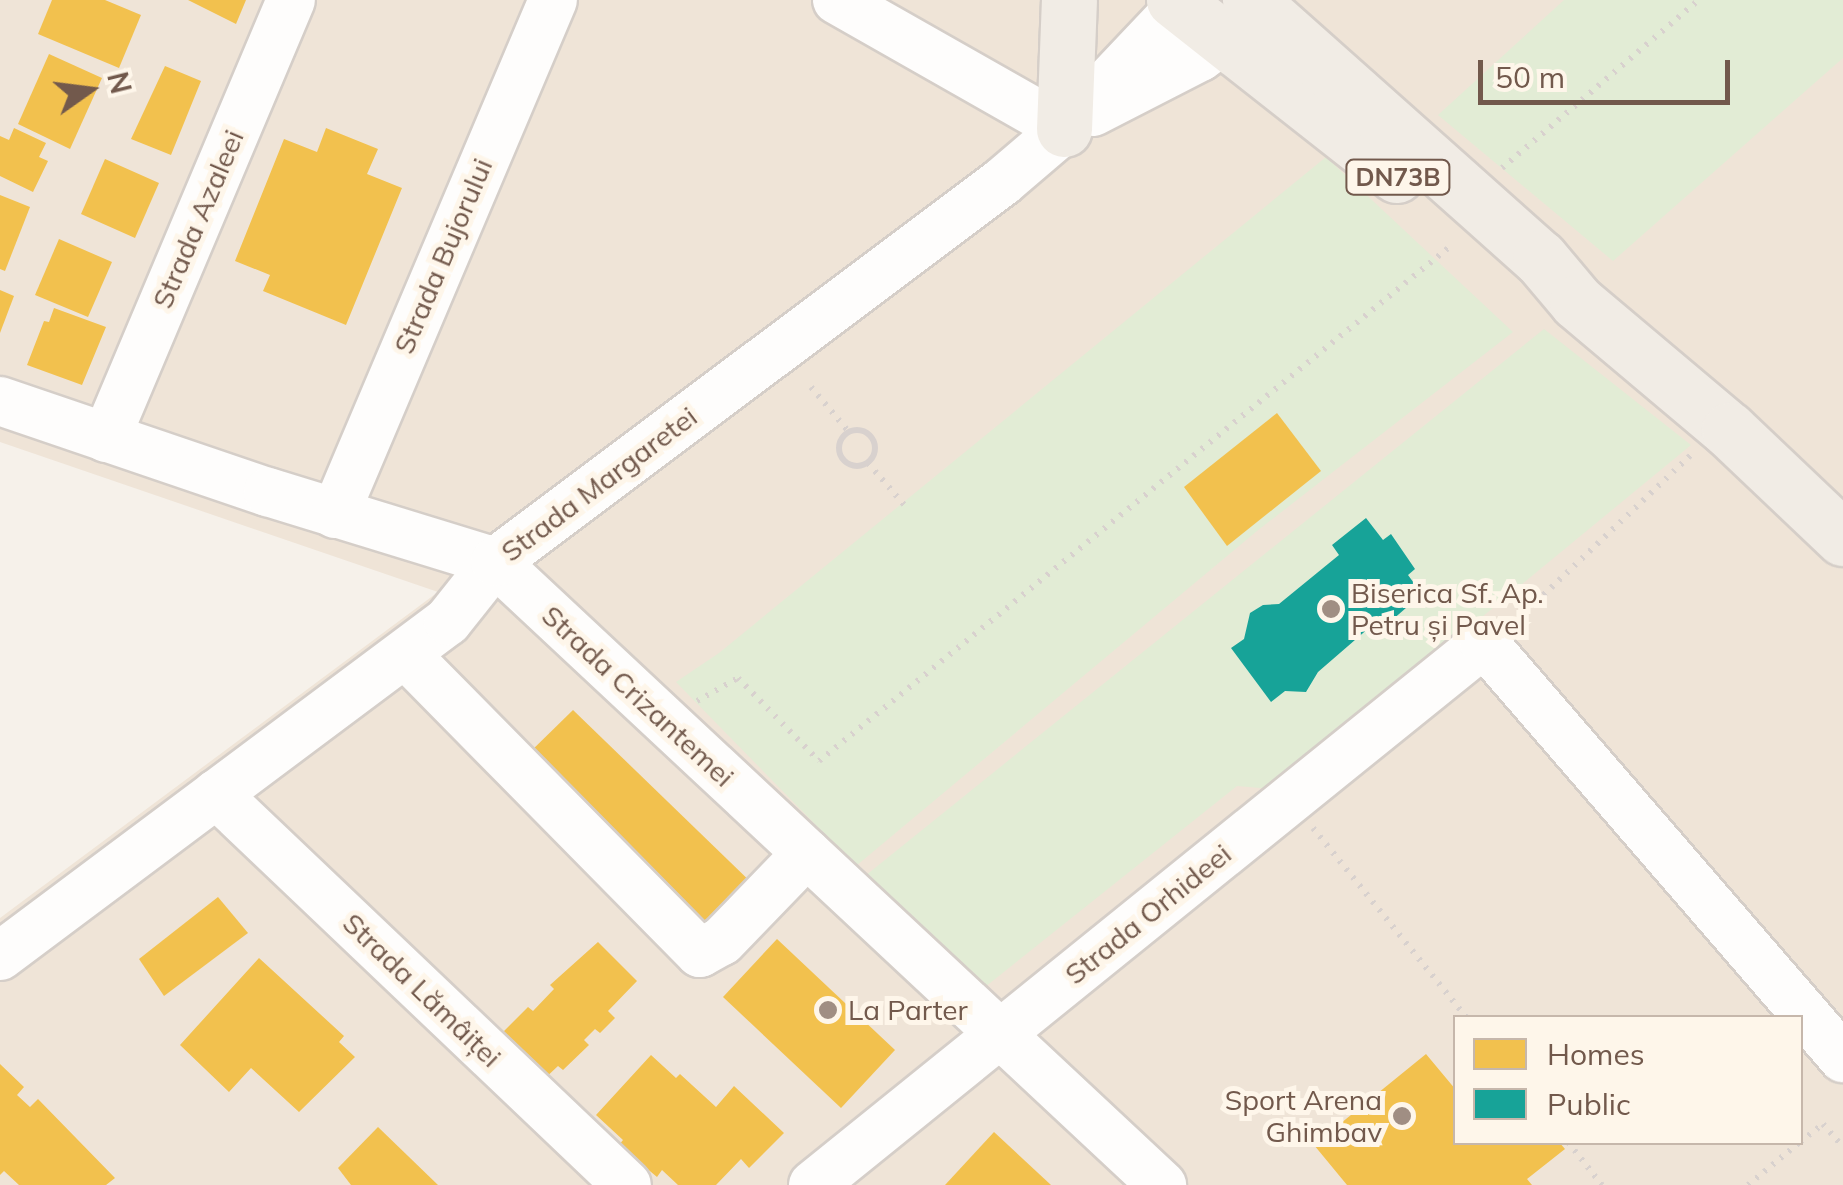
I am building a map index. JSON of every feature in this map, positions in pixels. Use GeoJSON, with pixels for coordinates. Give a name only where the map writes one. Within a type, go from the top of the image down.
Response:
{"type":"FeatureCollection","features":[{"type":"Feature","properties":{"kind":"main road"},"geometry":{"type":"LineString","coordinates":[[1064,128],[1069,0]]}},
{"type":"Feature","properties":{"kind":"main road","name":"DN73B"},"geometry":{"type":"LineString","coordinates":[[1181,2],[1246,17],[1525,274],[1577,302],[1706,411],[1843,538]]}},
{"type":"Feature","properties":{"kind":"street","name":"Strada Azaleei"},"geometry":{"type":"LineString","coordinates":[[106,438],[290,0]]}},
{"type":"Feature","properties":{"kind":"street","name":"Strada Bujorului"},"geometry":{"type":"LineString","coordinates":[[335,514],[554,0]]}},
{"type":"Feature","properties":{"kind":"street"},"geometry":{"type":"LineString","coordinates":[[837,0],[1064,128]]}},
{"type":"Feature","properties":{"kind":"street","name":"Strada Margaretei"},"geometry":{"type":"LineString","coordinates":[[0,956],[448,621],[495,562],[1002,182],[1064,128],[1181,2]]}},
{"type":"Feature","properties":{"kind":"street","name":"Strada Margaretei"},"geometry":{"type":"LineString","coordinates":[[1064,128],[1246,17]]}},
{"type":"Feature","properties":{"kind":"street","name":"Strada Crizantemei"},"geometry":{"type":"LineString","coordinates":[[0,401],[335,514],[495,562],[1162,1185]]}},
{"type":"Feature","properties":{"kind":"street","name":"Strada Orhideei"},"geometry":{"type":"LineString","coordinates":[[813,1185],[1484,643],[1843,1058]]}},
{"type":"Feature","properties":{"kind":"street"},"geometry":{"type":"LineString","coordinates":[[404,654],[700,952],[722,941],[807,853]]}},
{"type":"Feature","properties":{"kind":"street","name":"Strada Lămâiței"},"geometry":{"type":"LineString","coordinates":[[216,794],[627,1185]]}},
{"type":"Feature","properties":{"kind":"path"},"geometry":{"type":"LineString","coordinates":[[1493,176],[1699,0]]}},
{"type":"Feature","properties":{"kind":"path"},"geometry":{"type":"LineString","coordinates":[[689,706],[738,678],[819,761],[1452,245]]}},
{"type":"Feature","properties":{"kind":"path"},"geometry":{"type":"LineString","coordinates":[[811,388],[849,432]]}},
{"type":"Feature","properties":{"kind":"path"},"geometry":{"type":"LineString","coordinates":[[1536,602],[1704,442],[1688,430],[1706,411]]}},
{"type":"Feature","properties":{"kind":"path"},"geometry":{"type":"LineString","coordinates":[[861,430],[871,436],[876,447],[868,463],[852,465],[842,458],[841,441],[849,432],[861,430]]}},
{"type":"Feature","properties":{"kind":"path"},"geometry":{"type":"LineString","coordinates":[[868,463],[908,508]]}},
{"type":"Feature","properties":{"kind":"path"},"geometry":{"type":"LineString","coordinates":[[1290,799],[1465,1015]]}},
{"type":"Feature","properties":{"kind":"path"},"geometry":{"type":"LineString","coordinates":[[1803,1140],[1823,1124],[1843,1147]]}},
{"type":"Feature","properties":{"kind":"path"},"geometry":{"type":"LineString","coordinates":[[1570,1145],[1602,1185]]}},
{"type":"Feature","properties":{"kind":"path"},"geometry":{"type":"LineString","coordinates":[[1748,1185],[1796,1145]]}},
{"type":"Feature","properties":{"kind":"shaded area"},"geometry":{"type":"Polygon","coordinates":[[[0,0],[1843,0],[1843,1185],[0,1185],[0,918],[438,592],[0,442],[0,0]]]}},
{"type":"Feature","properties":{"kind":"green space"},"geometry":{"type":"Polygon","coordinates":[[[1564,0],[1843,0],[1843,58],[1613,261],[1438,115],[1564,0]]]}},
{"type":"Feature","properties":{"kind":"green space"},"geometry":{"type":"Polygon","coordinates":[[[1326,157],[1513,332],[1257,531],[856,866],[676,682],[719,653],[1326,157]]]}},
{"type":"Feature","properties":{"kind":"green space"},"geometry":{"type":"Polygon","coordinates":[[[1544,329],[1691,445],[1273,789],[1237,786],[975,995],[865,876],[1544,329]]]}},
{"type":"Feature","properties":{"kind":"building: Homes"},"geometry":{"type":"Polygon","coordinates":[[[52,0],[105,0],[141,15],[119,68],[38,34],[52,0]]]}},
{"type":"Feature","properties":{"kind":"building: Homes"},"geometry":{"type":"Polygon","coordinates":[[[188,0],[246,0],[236,24],[188,0]]]}},
{"type":"Feature","properties":{"kind":"building: Homes"},"geometry":{"type":"Polygon","coordinates":[[[49,54],[102,78],[70,149],[18,124],[49,54]]]}},
{"type":"Feature","properties":{"kind":"building: Homes"},"geometry":{"type":"Polygon","coordinates":[[[165,66],[201,81],[171,155],[131,139],[165,66]]]}},
{"type":"Feature","properties":{"kind":"building: Homes"},"geometry":{"type":"Polygon","coordinates":[[[14,128],[46,143],[39,157],[48,161],[33,192],[0,176],[0,136],[9,140],[14,128]]]}},
{"type":"Feature","properties":{"kind":"building: Homes"},"geometry":{"type":"Polygon","coordinates":[[[326,128],[378,149],[367,174],[402,188],[346,325],[263,291],[270,275],[235,261],[284,139],[317,152],[326,128]]]}},
{"type":"Feature","properties":{"kind":"building: Homes"},"geometry":{"type":"Polygon","coordinates":[[[105,159],[159,183],[135,238],[81,214],[105,159]]]}},
{"type":"Feature","properties":{"kind":"building: Homes"},"geometry":{"type":"Polygon","coordinates":[[[0,195],[30,207],[5,271],[0,269],[0,195]]]}},
{"type":"Feature","properties":{"kind":"building: Homes"},"geometry":{"type":"Polygon","coordinates":[[[59,239],[112,262],[88,317],[35,295],[59,239]]]}},
{"type":"Feature","properties":{"kind":"building: Homes"},"geometry":{"type":"Polygon","coordinates":[[[0,290],[14,296],[0,333],[0,290]]]}},
{"type":"Feature","properties":{"kind":"building: Homes"},"geometry":{"type":"Polygon","coordinates":[[[54,308],[106,327],[82,385],[27,365],[44,321],[49,322],[54,308]]]}},
{"type":"Feature","properties":{"kind":"building: Homes"},"geometry":{"type":"Polygon","coordinates":[[[1277,413],[1321,471],[1227,546],[1184,487],[1277,413]]]}},
{"type":"Feature","properties":{"kind":"building: Homes"},"geometry":{"type":"Polygon","coordinates":[[[573,710],[759,890],[706,945],[525,757],[573,710]]]}},
{"type":"Feature","properties":{"kind":"building: Homes"},"geometry":{"type":"Polygon","coordinates":[[[218,897],[248,933],[164,996],[139,959],[218,897]]]}},
{"type":"Feature","properties":{"kind":"building: Homes"},"geometry":{"type":"Polygon","coordinates":[[[777,939],[895,1050],[841,1108],[723,997],[777,939]]]}},
{"type":"Feature","properties":{"kind":"building: Homes"},"geometry":{"type":"Polygon","coordinates":[[[598,942],[637,981],[608,1011],[615,1018],[600,1033],[595,1029],[584,1040],[589,1045],[563,1070],[558,1066],[542,1081],[516,1055],[521,1049],[503,1032],[528,1007],[533,1011],[554,989],[550,985],[598,942]]]}},
{"type":"Feature","properties":{"kind":"building: Homes"},"geometry":{"type":"Polygon","coordinates":[[[259,958],[344,1036],[339,1042],[355,1057],[299,1112],[251,1068],[229,1092],[180,1045],[259,958]]]}},
{"type":"Feature","properties":{"kind":"building: Homes","name":"Sport Arena Ghimbav"},"geometry":{"type":"Polygon","coordinates":[[[1426,1054],[1453,1086],[1453,1145],[1562,1145],[1565,1149],[1527,1179],[1532,1185],[1347,1185],[1314,1145],[1426,1054]]]}},
{"type":"Feature","properties":{"kind":"building: Homes"},"geometry":{"type":"Polygon","coordinates":[[[651,1055],[676,1078],[680,1074],[716,1107],[734,1086],[784,1133],[749,1168],[741,1159],[716,1185],[678,1185],[662,1170],[657,1177],[619,1145],[623,1140],[596,1115],[651,1055]]]}},
{"type":"Feature","properties":{"kind":"building: Homes"},"geometry":{"type":"Polygon","coordinates":[[[0,1064],[24,1087],[17,1095],[30,1107],[38,1099],[115,1178],[106,1185],[19,1185],[4,1171],[0,1175],[0,1064]]]}},
{"type":"Feature","properties":{"kind":"building: Homes"},"geometry":{"type":"Polygon","coordinates":[[[378,1127],[438,1185],[351,1185],[338,1168],[378,1127]]]}},
{"type":"Feature","properties":{"kind":"building: Homes"},"geometry":{"type":"Polygon","coordinates":[[[994,1132],[1051,1185],[945,1185],[994,1132]]]}},
{"type":"Feature","properties":{"kind":"building: Public","name":"Biserica Sf. Ap. Petru și Pavel"},"geometry":{"type":"Polygon","coordinates":[[[1366,518],[1383,540],[1391,534],[1415,569],[1408,575],[1422,594],[1391,621],[1385,614],[1318,672],[1306,692],[1285,691],[1271,702],[1231,648],[1244,639],[1250,613],[1263,605],[1279,604],[1339,555],[1332,545],[1366,518]]]}},
{"type":"Feature","properties":{"kind":"place","name":"Biserica Sf. Ap. Petru și Pavel"},"geometry":{"type":"Point","coordinates":[1331,609]}},
{"type":"Feature","properties":{"kind":"place","name":"La Parter"},"geometry":{"type":"Point","coordinates":[828,1010]}},
{"type":"Feature","properties":{"kind":"place","name":"Sport Arena Ghimbav"},"geometry":{"type":"Point","coordinates":[1402,1116]}}]}
